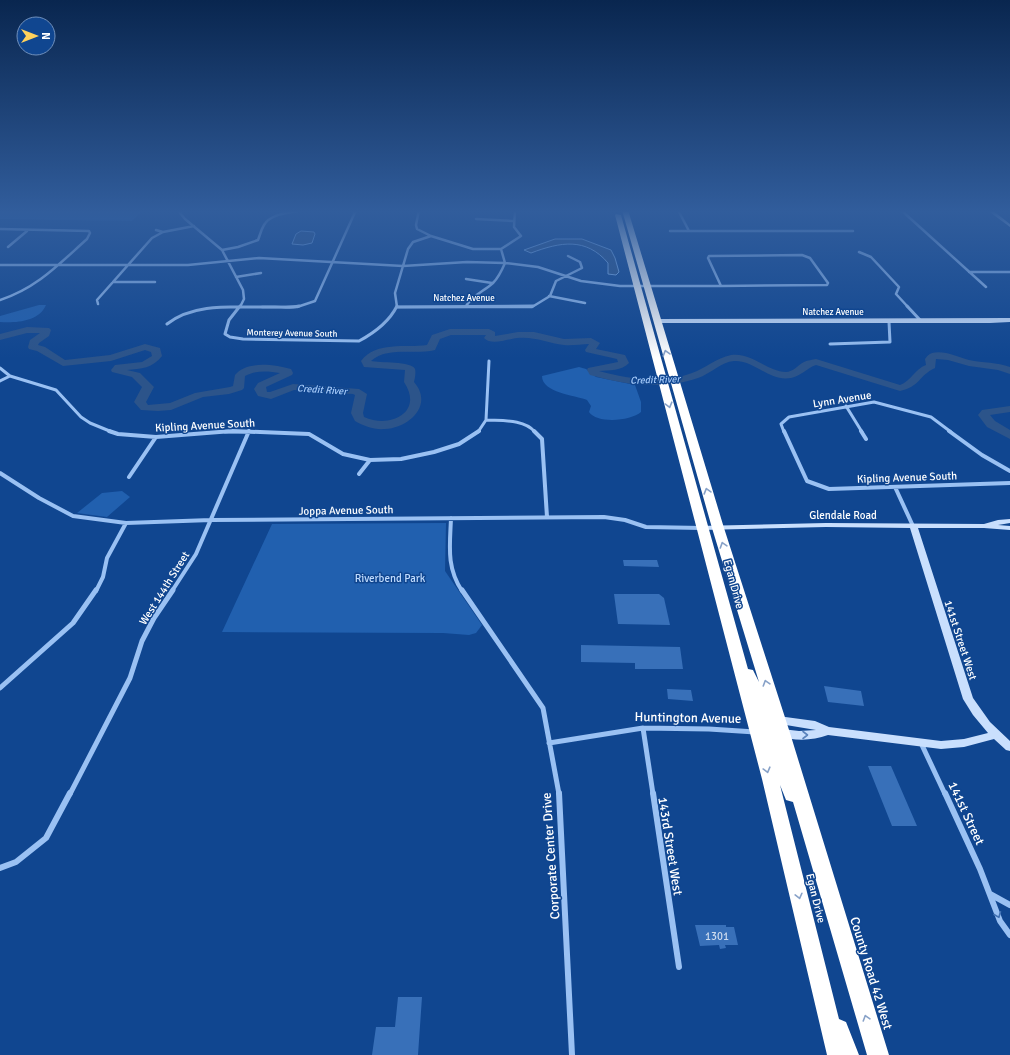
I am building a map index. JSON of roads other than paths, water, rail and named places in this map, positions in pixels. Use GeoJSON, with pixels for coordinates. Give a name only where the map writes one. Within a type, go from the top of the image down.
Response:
{"type":"FeatureCollection","features":[{"type":"Feature","properties":{"kind":"highway","name":"Egan Drive"},"geometry":{"type":"LineString","coordinates":[[629,259],[757,732],[817,967]]}},
{"type":"Feature","properties":{"kind":"highway","name":"Egan Drive"},"geometry":{"type":"LineString","coordinates":[[639,259],[718,528],[780,726],[831,901]]}},
{"type":"Feature","properties":{"kind":"highway"},"geometry":{"type":"LineString","coordinates":[[724,609],[763,712],[771,725],[780,726]]}},
{"type":"Feature","properties":{"kind":"highway"},"geometry":{"type":"LineString","coordinates":[[757,732],[771,740],[777,752],[831,901]]}},
{"type":"Feature","properties":{"kind":"highway","name":"County Road 42 West"},"geometry":{"type":"LineString","coordinates":[[831,901],[878,1055]]}},
{"type":"Feature","properties":{"kind":"highway"},"geometry":{"type":"LineString","coordinates":[[817,967],[838,1055]]}},
{"type":"Feature","properties":{"kind":"highway"},"geometry":{"type":"LineString","coordinates":[[817,967],[848,1055]]}},
{"type":"Feature","properties":{"kind":"street"},"geometry":{"type":"LineString","coordinates":[[0,300],[20,294],[37,284],[64,259]]}},
{"type":"Feature","properties":{"kind":"street"},"geometry":{"type":"LineString","coordinates":[[98,304],[97,300],[133,259]]}},
{"type":"Feature","properties":{"kind":"street"},"geometry":{"type":"LineString","coordinates":[[0,265],[188,265],[246,259]]}},
{"type":"Feature","properties":{"kind":"street"},"geometry":{"type":"LineString","coordinates":[[282,259],[403,266],[467,262],[505,263],[538,267],[566,277],[594,283],[636,286],[820,286],[827,284],[827,281],[811,259]]}},
{"type":"Feature","properties":{"kind":"street"},"geometry":{"type":"LineString","coordinates":[[167,324],[177,316],[190,311],[207,308],[297,306],[308,304],[315,301],[318,297],[335,259]]}},
{"type":"Feature","properties":{"kind":"street"},"geometry":{"type":"LineString","coordinates":[[397,307],[395,293],[405,259]]}},
{"type":"Feature","properties":{"kind":"street"},"geometry":{"type":"LineString","coordinates":[[466,306],[471,298],[493,283],[502,271],[505,263],[504,259]]}},
{"type":"Feature","properties":{"kind":"street"},"geometry":{"type":"LineString","coordinates":[[574,259],[580,262],[583,266],[580,270],[554,283],[552,292],[549,296],[585,302]]}},
{"type":"Feature","properties":{"kind":"street"},"geometry":{"type":"LineString","coordinates":[[709,259],[721,286]]}},
{"type":"Feature","properties":{"kind":"street"},"geometry":{"type":"LineString","coordinates":[[873,259],[899,287],[896,294],[921,322]]}},
{"type":"Feature","properties":{"kind":"street"},"geometry":{"type":"LineString","coordinates":[[955,259],[986,287]]}},
{"type":"Feature","properties":{"kind":"street"},"geometry":{"type":"LineString","coordinates":[[228,261],[243,290],[244,299],[240,307]]}},
{"type":"Feature","properties":{"kind":"street"},"geometry":{"type":"LineString","coordinates":[[969,272],[1010,272]]}},
{"type":"Feature","properties":{"kind":"street"},"geometry":{"type":"LineString","coordinates":[[236,277],[261,273]]}},
{"type":"Feature","properties":{"kind":"street"},"geometry":{"type":"LineString","coordinates":[[466,279],[493,283]]}},
{"type":"Feature","properties":{"kind":"street"},"geometry":{"type":"LineString","coordinates":[[113,282],[155,282]]}},
{"type":"Feature","properties":{"kind":"street","name":"Natchez Avenue"},"geometry":{"type":"LineString","coordinates":[[397,307],[532,307],[541,303],[549,296]]}},
{"type":"Feature","properties":{"kind":"street","name":"Monterey Avenue South"},"geometry":{"type":"LineString","coordinates":[[240,307],[229,320],[225,334],[230,338],[359,341],[372,334],[389,319],[397,307]]}},
{"type":"Feature","properties":{"kind":"street","name":"Natchez Avenue"},"geometry":{"type":"LineString","coordinates":[[656,321],[921,322],[1010,320]]}},
{"type":"Feature","properties":{"kind":"street"},"geometry":{"type":"LineString","coordinates":[[830,344],[890,342],[888,322]]}},
{"type":"Feature","properties":{"kind":"street"},"geometry":{"type":"LineString","coordinates":[[489,361],[486,420],[517,422],[532,428],[542,439],[547,517]]}},
{"type":"Feature","properties":{"kind":"street","name":"Kipling Avenue South"},"geometry":{"type":"LineString","coordinates":[[0,368],[10,376],[56,390],[81,416],[90,423],[118,434],[156,437],[193,436],[212,432],[249,431],[309,434],[343,454],[370,460],[401,459],[434,452],[460,444],[478,432],[486,420]]}},
{"type":"Feature","properties":{"kind":"street"},"geometry":{"type":"LineString","coordinates":[[0,381],[10,376]]}},
{"type":"Feature","properties":{"kind":"street","name":"Lynn Avenue"},"geometry":{"type":"LineString","coordinates":[[807,481],[781,424],[789,417],[867,403],[881,403],[931,417],[982,455],[1010,471]]}},
{"type":"Feature","properties":{"kind":"street"},"geometry":{"type":"LineString","coordinates":[[846,406],[866,439]]}},
{"type":"Feature","properties":{"kind":"street","name":"West 144th Street"},"geometry":{"type":"LineString","coordinates":[[0,868],[16,862],[46,838],[130,678],[142,641],[151,624],[196,554],[249,431]]}},
{"type":"Feature","properties":{"kind":"street"},"geometry":{"type":"LineString","coordinates":[[129,477],[156,437]]}},
{"type":"Feature","properties":{"kind":"street"},"geometry":{"type":"LineString","coordinates":[[359,474],[370,460]]}},
{"type":"Feature","properties":{"kind":"street","name":"Joppa Avenue South"},"geometry":{"type":"LineString","coordinates":[[0,473],[39,498],[73,516],[126,523],[211,520],[604,517],[625,520],[646,527],[702,528]]}},
{"type":"Feature","properties":{"kind":"street","name":"Kipling Avenue South"},"geometry":{"type":"LineString","coordinates":[[807,481],[829,489],[1010,483]]}},
{"type":"Feature","properties":{"kind":"street"},"geometry":{"type":"LineString","coordinates":[[895,486],[913,526]]}},
{"type":"Feature","properties":{"kind":"street","name":"Corporate Center Drive"},"geometry":{"type":"LineString","coordinates":[[451,518],[450,564],[455,580],[543,708],[560,801],[572,1055]]}},
{"type":"Feature","properties":{"kind":"street","name":"Glendale Road"},"geometry":{"type":"LineString","coordinates":[[984,526],[998,522],[1010,521]]}},
{"type":"Feature","properties":{"kind":"street"},"geometry":{"type":"LineString","coordinates":[[0,688],[49,646],[77,618],[97,589],[103,577],[107,558],[126,523]]}},
{"type":"Feature","properties":{"kind":"street","name":"Glendale Road"},"geometry":{"type":"LineString","coordinates":[[702,528],[834,525],[984,526],[1010,528]]}},
{"type":"Feature","properties":{"kind":"street","name":"141st Street West"},"geometry":{"type":"LineString","coordinates":[[913,526],[968,699],[974,710],[995,735],[1010,747]]}},
{"type":"Feature","properties":{"kind":"street"},"geometry":{"type":"LineString","coordinates":[[780,726],[792,735],[818,735],[828,731],[952,745],[995,735]]}},
{"type":"Feature","properties":{"kind":"street","name":"Huntington Avenue"},"geometry":{"type":"LineString","coordinates":[[549,743],[643,728],[709,729],[757,732]]}},
{"type":"Feature","properties":{"kind":"street","name":"143rd Street West"},"geometry":{"type":"LineString","coordinates":[[643,728],[679,967]]}},
{"type":"Feature","properties":{"kind":"street","name":"141st Street"},"geometry":{"type":"LineString","coordinates":[[921,742],[952,807],[990,894],[1000,921],[1010,935]]}},
{"type":"Feature","properties":{"kind":"street"},"geometry":{"type":"LineString","coordinates":[[990,894],[1010,905]]}},
{"type":"Feature","properties":{"kind":"waterway","name":"Credit River"},"geometry":{"type":"LineString","coordinates":[[0,337],[27,330],[46,330],[45,334],[34,342],[33,347],[41,349],[63,363],[111,358],[145,347],[156,350],[157,356],[149,363],[140,366],[119,367],[116,370],[136,375],[148,387],[140,402],[145,408],[171,407],[199,395],[234,390],[238,388],[240,375],[250,370],[269,368],[287,371],[288,373],[262,385],[260,389],[262,394],[271,396],[293,387],[355,391],[361,394],[357,413],[359,419],[370,424],[382,426],[404,420],[416,402],[414,388],[409,382],[410,369],[406,367],[368,365],[366,361],[378,352],[387,350],[431,348],[436,337],[450,332],[489,332],[491,334],[489,338],[492,339],[518,335],[534,335],[564,342],[591,341],[595,343],[590,350],[621,357],[624,363],[616,366],[592,370],[594,373],[619,379],[645,382],[671,381],[696,375],[732,358],[746,359],[772,372],[786,375],[795,373],[808,364],[816,362],[900,388],[906,387],[914,381],[922,371],[931,366],[930,359],[934,356],[949,357],[969,363],[1000,367],[1010,371]]}},
{"type":"Feature","properties":{"kind":"waterway","name":"Credit River"},"geometry":{"type":"LineString","coordinates":[[1010,409],[986,412],[984,415],[991,424],[1010,435]]}},
{"type":"Feature","properties":{"kind":"park label","name":"Riverbend Park"},"geometry":{"type":"Point","coordinates":[390,578]}}]}
